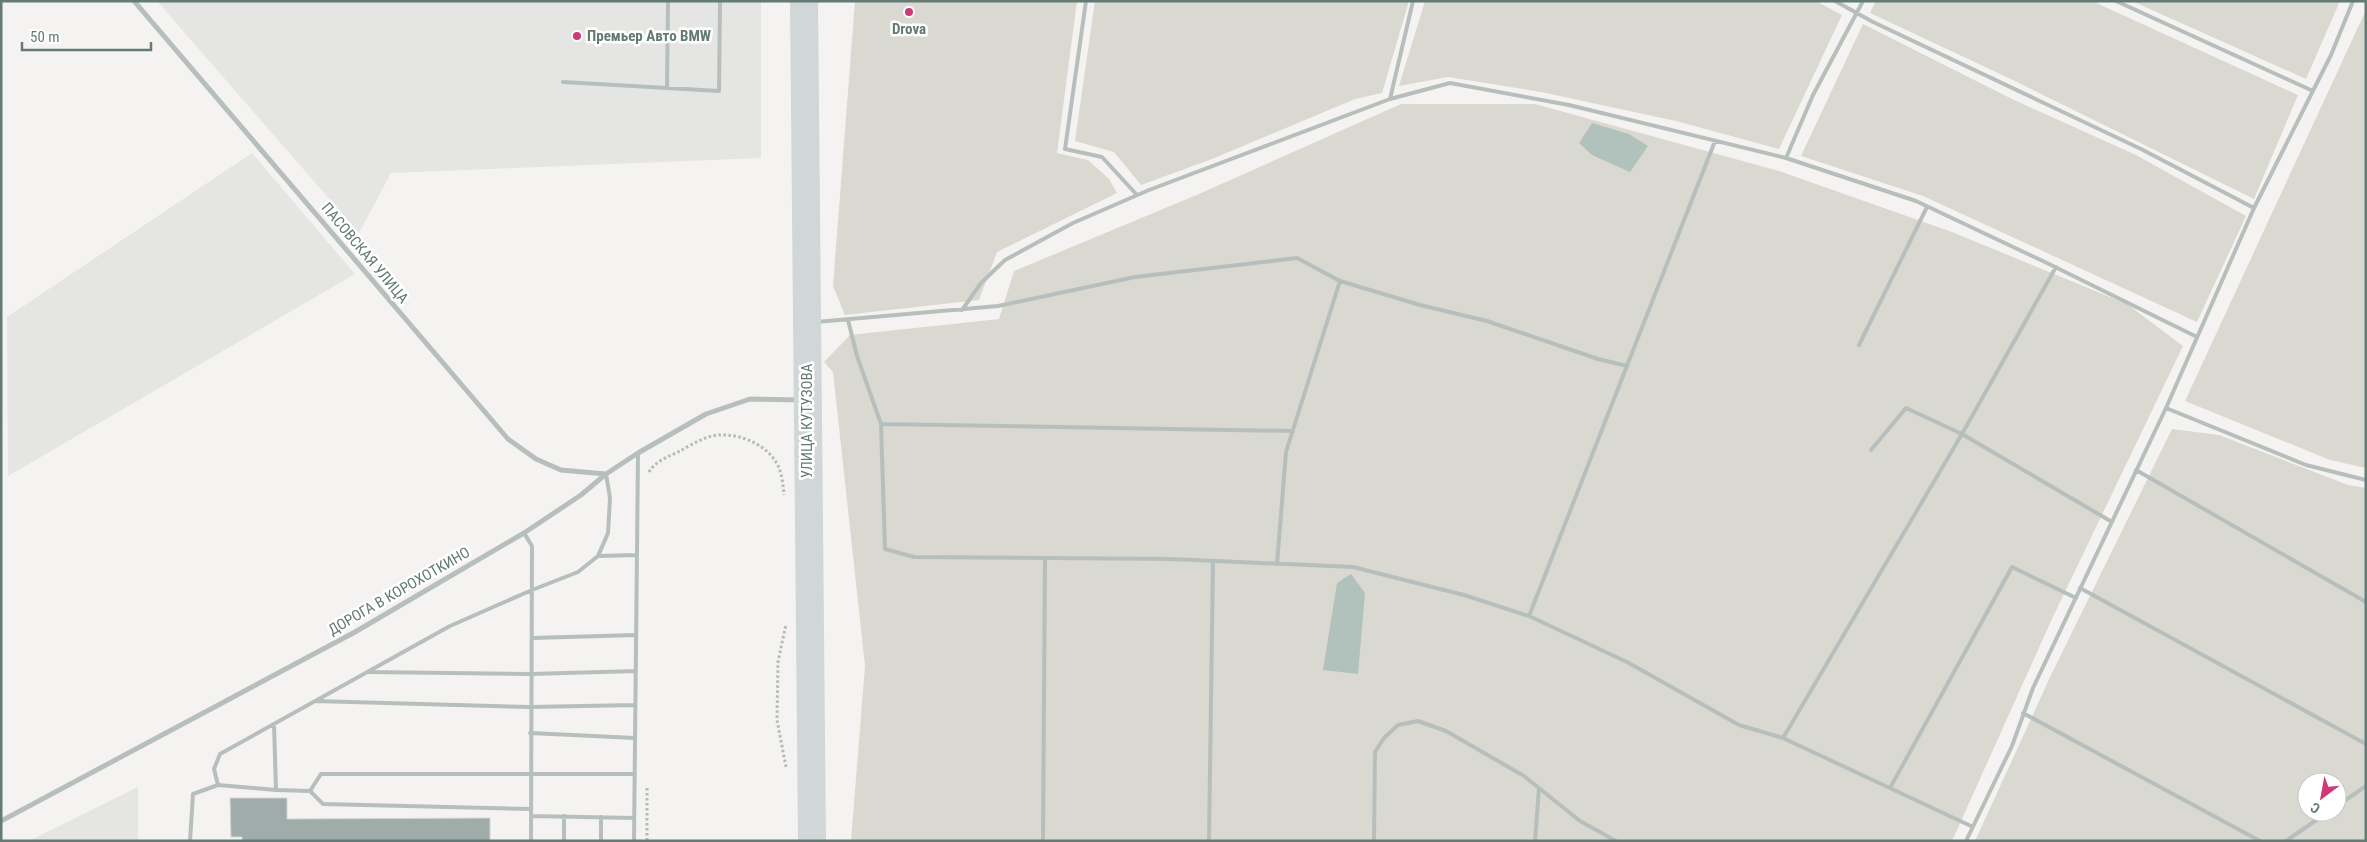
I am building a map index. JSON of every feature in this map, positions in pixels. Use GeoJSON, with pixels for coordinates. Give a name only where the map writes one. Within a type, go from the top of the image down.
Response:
{"type":"FeatureCollection","features":[{"type":"Feature","properties":{"kind":"main road","name":"УЛИЦА КУТУЗОВА"},"geometry":{"type":"LineString","coordinates":[[804,1],[808,400],[807,494],[812,841]]}},
{"type":"Feature","properties":{"kind":"street","name":"ПАСОВСКАЯ УЛИЦА"},"geometry":{"type":"LineString","coordinates":[[134,1],[508,440],[536,458],[562,470],[606,474]]}},
{"type":"Feature","properties":{"kind":"street","name":"ДОРОГА В КОРОХОТКИНО"},"geometry":{"type":"LineString","coordinates":[[1,821],[355,632],[524,533],[581,495],[606,474],[638,453],[706,414],[750,399],[808,400]]}},
{"type":"Feature","properties":{"kind":"lane"},"geometry":{"type":"LineString","coordinates":[[667,88],[668,1]]}},
{"type":"Feature","properties":{"kind":"lane"},"geometry":{"type":"LineString","coordinates":[[563,82],[720,92],[720,1]]}},
{"type":"Feature","properties":{"kind":"lane"},"geometry":{"type":"LineString","coordinates":[[1086,1],[1065,150],[1102,157],[1137,196]]}},
{"type":"Feature","properties":{"kind":"lane"},"geometry":{"type":"LineString","coordinates":[[1390,99],[1413,1]]}},
{"type":"Feature","properties":{"kind":"lane"},"geometry":{"type":"LineString","coordinates":[[1835,1],[2141,149],[2254,208]]}},
{"type":"Feature","properties":{"kind":"lane"},"geometry":{"type":"LineString","coordinates":[[1786,158],[1813,95],[1863,1]]}},
{"type":"Feature","properties":{"kind":"lane"},"geometry":{"type":"LineString","coordinates":[[2116,1],[2313,91]]}},
{"type":"Feature","properties":{"kind":"lane"},"geometry":{"type":"LineString","coordinates":[[1966,841],[2012,746],[2032,688],[2166,408],[2254,208],[2331,55],[2353,1]]}},
{"type":"Feature","properties":{"kind":"lane"},"geometry":{"type":"LineString","coordinates":[[962,310],[981,283],[1006,260],[1073,223],[1137,196],[1390,99],[1450,83],[1569,105],[1786,158],[1927,206],[2197,337]]}},
{"type":"Feature","properties":{"kind":"lane"},"geometry":{"type":"LineString","coordinates":[[1529,616],[1715,141]]}},
{"type":"Feature","properties":{"kind":"lane"},"geometry":{"type":"LineString","coordinates":[[1859,345],[1927,206]]}},
{"type":"Feature","properties":{"kind":"lane"},"geometry":{"type":"LineString","coordinates":[[807,322],[998,306],[1135,277],[1297,258],[1340,281],[1420,305],[1487,321],[1598,359],[1627,366]]}},
{"type":"Feature","properties":{"kind":"lane"},"geometry":{"type":"LineString","coordinates":[[1783,738],[1962,434],[2056,267]]}},
{"type":"Feature","properties":{"kind":"lane"},"geometry":{"type":"LineString","coordinates":[[1278,564],[1286,452],[1340,281]]}},
{"type":"Feature","properties":{"kind":"lane"},"geometry":{"type":"LineString","coordinates":[[848,320],[857,356],[881,424],[885,549],[914,557],[1213,561],[1354,567],[1464,594],[1529,616],[1627,662],[1739,724],[1783,738],[1973,827]]}},
{"type":"Feature","properties":{"kind":"lane"},"geometry":{"type":"LineString","coordinates":[[1871,450],[1906,408],[1962,434],[2112,522]]}},
{"type":"Feature","properties":{"kind":"lane"},"geometry":{"type":"LineString","coordinates":[[2166,408],[2306,465],[2366,480]]}},
{"type":"Feature","properties":{"kind":"lane"},"geometry":{"type":"LineString","coordinates":[[881,424],[1293,431]]}},
{"type":"Feature","properties":{"kind":"lane"},"geometry":{"type":"LineString","coordinates":[[634,841],[638,453]]}},
{"type":"Feature","properties":{"kind":"lane"},"geometry":{"type":"LineString","coordinates":[[2136,470],[2366,602]]}},
{"type":"Feature","properties":{"kind":"lane"},"geometry":{"type":"LineString","coordinates":[[218,785],[214,769],[220,754],[450,626],[578,572],[598,556],[608,533],[610,498],[606,474]]}},
{"type":"Feature","properties":{"kind":"lane"},"geometry":{"type":"LineString","coordinates":[[524,533],[532,546],[530,674],[531,841]]}},
{"type":"Feature","properties":{"kind":"lane"},"geometry":{"type":"LineString","coordinates":[[598,556],[637,555]]}},
{"type":"Feature","properties":{"kind":"lane"},"geometry":{"type":"LineString","coordinates":[[1043,841],[1046,558]]}},
{"type":"Feature","properties":{"kind":"lane"},"geometry":{"type":"LineString","coordinates":[[1209,841],[1213,561]]}},
{"type":"Feature","properties":{"kind":"lane"},"geometry":{"type":"LineString","coordinates":[[1890,788],[2012,567],[2076,598]]}},
{"type":"Feature","properties":{"kind":"lane"},"geometry":{"type":"LineString","coordinates":[[2080,588],[2366,744]]}},
{"type":"Feature","properties":{"kind":"lane"},"geometry":{"type":"LineString","coordinates":[[532,638],[636,635]]}},
{"type":"Feature","properties":{"kind":"lane"},"geometry":{"type":"LineString","coordinates":[[368,672],[530,674],[636,671]]}},
{"type":"Feature","properties":{"kind":"lane"},"geometry":{"type":"LineString","coordinates":[[315,701],[530,707],[635,705]]}},
{"type":"Feature","properties":{"kind":"lane"},"geometry":{"type":"LineString","coordinates":[[2023,713],[2260,841]]}},
{"type":"Feature","properties":{"kind":"lane"},"geometry":{"type":"LineString","coordinates":[[1374,841],[1375,752],[1384,738],[1398,725],[1418,721],[1446,731],[1524,776],[1580,821],[1616,841]]}},
{"type":"Feature","properties":{"kind":"lane"},"geometry":{"type":"LineString","coordinates":[[274,724],[276,790]]}},
{"type":"Feature","properties":{"kind":"lane"},"geometry":{"type":"LineString","coordinates":[[530,734],[635,738]]}},
{"type":"Feature","properties":{"kind":"lane"},"geometry":{"type":"LineString","coordinates":[[310,791],[321,774],[635,774]]}},
{"type":"Feature","properties":{"kind":"lane"},"geometry":{"type":"LineString","coordinates":[[190,841],[193,794],[218,785],[310,791],[323,804],[531,809]]}},
{"type":"Feature","properties":{"kind":"lane"},"geometry":{"type":"LineString","coordinates":[[2347,799],[2366,786]]}},
{"type":"Feature","properties":{"kind":"lane"},"geometry":{"type":"LineString","coordinates":[[1535,841],[1539,788]]}},
{"type":"Feature","properties":{"kind":"lane"},"geometry":{"type":"LineString","coordinates":[[531,816],[634,818]]}},
{"type":"Feature","properties":{"kind":"lane"},"geometry":{"type":"LineString","coordinates":[[564,816],[564,841]]}},
{"type":"Feature","properties":{"kind":"lane"},"geometry":{"type":"LineString","coordinates":[[600,841],[601,817]]}},
{"type":"Feature","properties":{"kind":"lane"},"geometry":{"type":"LineString","coordinates":[[2287,840],[2313,822]]}},
{"type":"Feature","properties":{"kind":"path"},"geometry":{"type":"LineString","coordinates":[[648,474],[657,462],[707,437],[726,434],[747,440],[764,448],[776,462],[782,480],[784,503]]}},
{"type":"Feature","properties":{"kind":"path"},"geometry":{"type":"LineString","coordinates":[[786,622],[778,662],[777,720],[786,767]]}},
{"type":"Feature","properties":{"kind":"path"},"geometry":{"type":"LineString","coordinates":[[647,782],[647,841]]}},
{"type":"Feature","properties":{"kind":"shaded area"},"geometry":{"type":"Polygon","coordinates":[[[157,1],[761,1],[761,158],[391,173],[359,233],[157,1]]]}},
{"type":"Feature","properties":{"kind":"shaded area"},"geometry":{"type":"Polygon","coordinates":[[[855,1],[1077,1],[1057,153],[1088,160],[1109,179],[1117,193],[997,252],[979,300],[845,315],[833,286],[855,1]]]}},
{"type":"Feature","properties":{"kind":"shaded area"},"geometry":{"type":"Polygon","coordinates":[[[1095,1],[1409,1],[1382,93],[1355,99],[1212,159],[1141,185],[1114,152],[1075,141],[1095,1]]]}},
{"type":"Feature","properties":{"kind":"shaded area"},"geometry":{"type":"Polygon","coordinates":[[[1425,1],[1816,1],[1842,15],[1779,149],[1676,121],[1541,92],[1448,77],[1399,86],[1425,1]]]}},
{"type":"Feature","properties":{"kind":"shaded area"},"geometry":{"type":"Polygon","coordinates":[[[1876,1],[2092,1],[2298,95],[2254,199],[2015,81],[1870,13],[1876,1]]]}},
{"type":"Feature","properties":{"kind":"shaded area"},"geometry":{"type":"Polygon","coordinates":[[[2132,1],[2340,1],[2306,79],[2132,1]]]}},
{"type":"Feature","properties":{"kind":"shaded area"},"geometry":{"type":"Polygon","coordinates":[[[2366,10],[2366,468],[2330,460],[2185,401],[2366,10]]]}},
{"type":"Feature","properties":{"kind":"shaded area"},"geometry":{"type":"Polygon","coordinates":[[[1863,24],[2012,99],[2136,155],[2246,216],[2197,322],[1923,196],[1801,156],[1863,24]]]}},
{"type":"Feature","properties":{"kind":"shaded area"},"geometry":{"type":"Polygon","coordinates":[[[1401,104],[1535,104],[1779,171],[1952,232],[2127,304],[2183,346],[2051,621],[1952,841],[851,841],[865,666],[833,372],[824,362],[850,335],[999,319],[1014,271],[1199,194],[1401,104]]]}},
{"type":"Feature","properties":{"kind":"shaded area"},"geometry":{"type":"Polygon","coordinates":[[[1592,123],[1629,134],[1648,146],[1630,172],[1592,155],[1579,143],[1592,123]]]}},
{"type":"Feature","properties":{"kind":"shaded area"},"geometry":{"type":"Polygon","coordinates":[[[252,153],[355,274],[8,476],[7,317],[252,153]]]}},
{"type":"Feature","properties":{"kind":"shaded area"},"geometry":{"type":"Polygon","coordinates":[[[2172,429],[2219,435],[2348,485],[2366,488],[2366,841],[1975,841],[2051,675],[2172,429]]]}},
{"type":"Feature","properties":{"kind":"shaded area"},"geometry":{"type":"Polygon","coordinates":[[[1351,574],[1365,593],[1358,674],[1323,670],[1337,583],[1351,574]]]}},
{"type":"Feature","properties":{"kind":"shaded area"},"geometry":{"type":"Polygon","coordinates":[[[138,787],[138,841],[29,841],[138,787]]]}},
{"type":"Feature","properties":{"kind":"building"},"geometry":{"type":"Polygon","coordinates":[[[230,798],[287,798],[287,819],[490,818],[490,841],[242,841],[242,837],[231,837],[230,798]]]}},
{"type":"Feature","properties":{"kind":"place","name":"Drova"},"geometry":{"type":"Point","coordinates":[909,12]}},
{"type":"Feature","properties":{"kind":"place","name":"Премьер Авто BMW"},"geometry":{"type":"Point","coordinates":[577,36]}}]}
